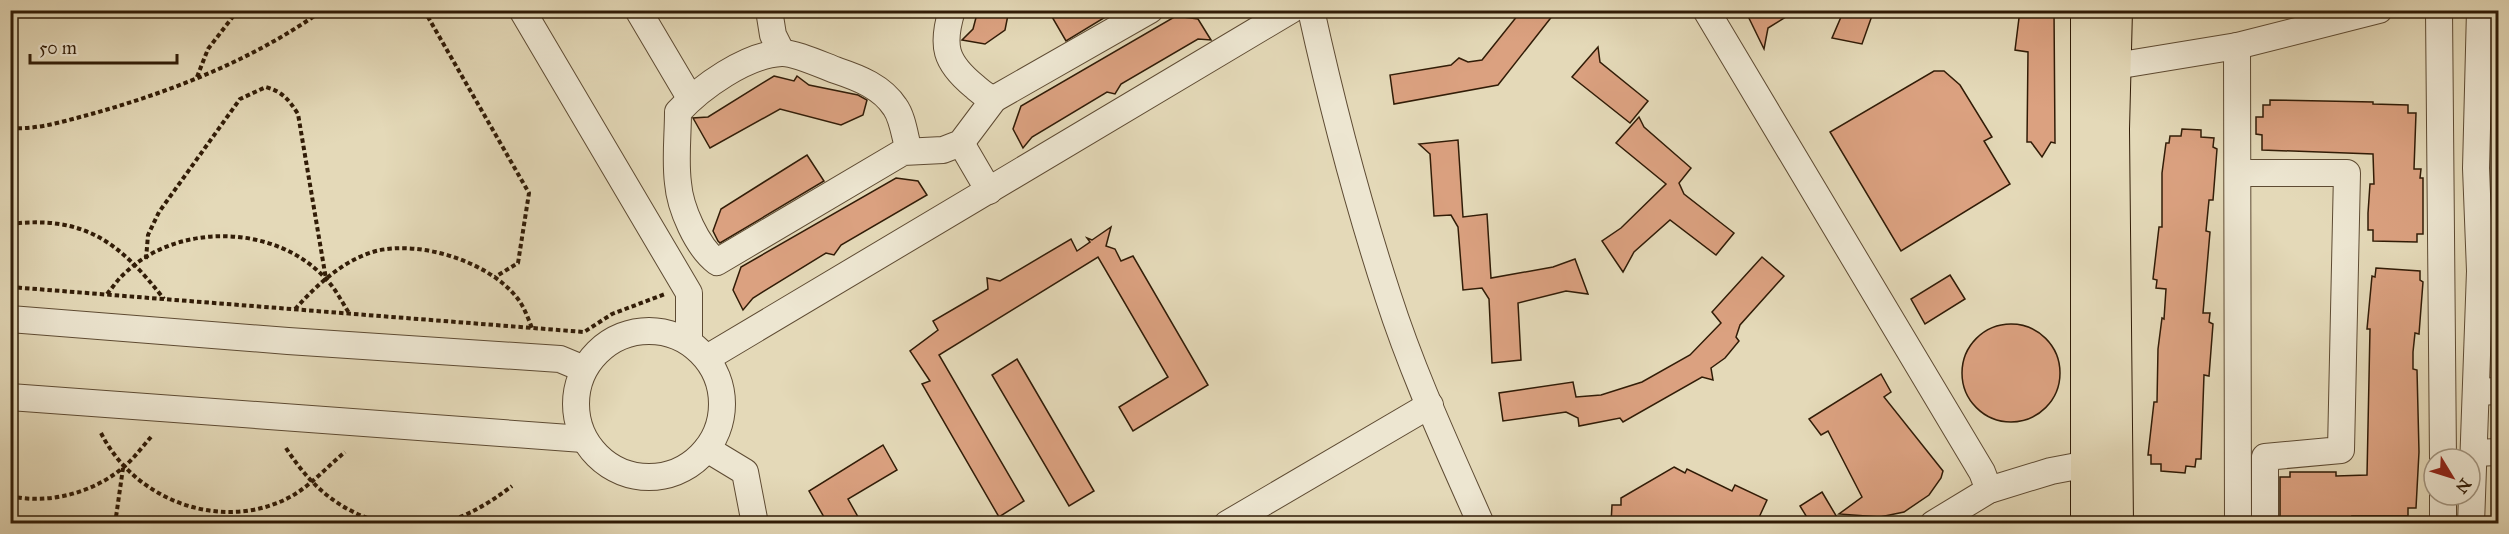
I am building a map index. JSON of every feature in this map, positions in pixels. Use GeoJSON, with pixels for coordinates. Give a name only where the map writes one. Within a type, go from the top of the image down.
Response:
{"type":"FeatureCollection","features":[{"type":"Feature","properties":{"kind":"main road"},"geometry":{"type":"LineString","coordinates":[[2087,10],[2102,68],[2113,129],[2116,524]]}},
{"type":"Feature","properties":{"kind":"main road"},"geometry":{"type":"LineString","coordinates":[[2087,524],[2102,68],[2116,10]]}},
{"type":"Feature","properties":{"kind":"street"},"geometry":{"type":"LineString","coordinates":[[522,10],[689,293],[698,350]]}},
{"type":"Feature","properties":{"kind":"street"},"geometry":{"type":"LineString","coordinates":[[638,10],[690,98]]}},
{"type":"Feature","properties":{"kind":"street"},"geometry":{"type":"LineString","coordinates":[[769,10],[773,35],[782,53]]}},
{"type":"Feature","properties":{"kind":"street"},"geometry":{"type":"LineString","coordinates":[[952,10],[946,28],[946,49],[949,57],[963,77],[994,99]]}},
{"type":"Feature","properties":{"kind":"street"},"geometry":{"type":"LineString","coordinates":[[909,151],[896,108],[876,88],[860,78],[782,53],[749,62],[690,98],[678,112],[678,184],[699,239],[709,256],[717,262],[903,152],[943,150],[961,143],[994,99],[1150,10]]}},
{"type":"Feature","properties":{"kind":"street"},"geometry":{"type":"LineString","coordinates":[[698,350],[988,191],[1292,10]]}},
{"type":"Feature","properties":{"kind":"street"},"geometry":{"type":"LineString","coordinates":[[1311,10],[1324,71],[1388,296],[1430,405],[1481,524]]}},
{"type":"Feature","properties":{"kind":"street"},"geometry":{"type":"LineString","coordinates":[[1706,10],[1982,472],[1989,490]]}},
{"type":"Feature","properties":{"kind":"street"},"geometry":{"type":"LineString","coordinates":[[2102,68],[2237,46],[2379,10]]}},
{"type":"Feature","properties":{"kind":"street"},"geometry":{"type":"LineString","coordinates":[[2439,10],[2443,447]]}},
{"type":"Feature","properties":{"kind":"street"},"geometry":{"type":"LineString","coordinates":[[2471,524],[2486,453],[2489,271],[2476,168],[2480,10]]}},
{"type":"Feature","properties":{"kind":"street"},"geometry":{"type":"LineString","coordinates":[[2237,46],[2238,524]]}},
{"type":"Feature","properties":{"kind":"street"},"geometry":{"type":"LineString","coordinates":[[961,143],[988,191]]}},
{"type":"Feature","properties":{"kind":"street"},"geometry":{"type":"LineString","coordinates":[[2238,173],[2347,173],[2340,450],[2265,457],[2265,524]]}},
{"type":"Feature","properties":{"kind":"street"},"geometry":{"type":"LineString","coordinates":[[10,319],[560,359],[584,369]]}},
{"type":"Feature","properties":{"kind":"street"},"geometry":{"type":"LineString","coordinates":[[643,330],[667,332],[698,350],[719,380],[723,404],[719,428],[707,449],[689,466],[667,476],[642,478],[619,472],[605,463],[584,439],[576,416],[576,392],[584,369],[598,349],[627,334],[643,330]]}},
{"type":"Feature","properties":{"kind":"street"},"geometry":{"type":"LineString","coordinates":[[10,397],[584,439]]}},
{"type":"Feature","properties":{"kind":"street"},"geometry":{"type":"LineString","coordinates":[[1227,524],[1430,405]]}},
{"type":"Feature","properties":{"kind":"street"},"geometry":{"type":"LineString","coordinates":[[707,449],[745,472],[755,524]]}},
{"type":"Feature","properties":{"kind":"street"},"geometry":{"type":"LineString","coordinates":[[1933,524],[1989,490],[2051,471],[2088,464]]}},
{"type":"Feature","properties":{"kind":"street"},"geometry":{"type":"LineString","coordinates":[[2443,507],[2443,524]]}},
{"type":"Feature","properties":{"kind":"path"},"geometry":{"type":"LineString","coordinates":[[197,78],[208,49],[238,10]]}},
{"type":"Feature","properties":{"kind":"path"},"geometry":{"type":"LineString","coordinates":[[10,128],[24,129],[137,101],[227,66],[285,37],[323,10]]}},
{"type":"Feature","properties":{"kind":"path"},"geometry":{"type":"LineString","coordinates":[[424,10],[529,193],[518,263],[495,277]]}},
{"type":"Feature","properties":{"kind":"path"},"geometry":{"type":"LineString","coordinates":[[146,259],[148,235],[159,212],[240,99],[266,87],[278,91],[288,99],[298,114],[326,279]]}},
{"type":"Feature","properties":{"kind":"path"},"geometry":{"type":"LineString","coordinates":[[10,224],[53,222],[77,227],[109,242],[137,265],[165,299]]}},
{"type":"Feature","properties":{"kind":"path"},"geometry":{"type":"LineString","coordinates":[[107,294],[126,272],[160,250],[195,238],[241,236],[260,239],[292,252],[326,279],[350,314]]}},
{"type":"Feature","properties":{"kind":"path"},"geometry":{"type":"LineString","coordinates":[[295,309],[326,279],[344,266],[376,251],[404,250],[441,253],[470,262],[495,277],[518,299],[532,328]]}},
{"type":"Feature","properties":{"kind":"path"},"geometry":{"type":"LineString","coordinates":[[10,287],[584,332],[612,314],[672,292]]}},
{"type":"Feature","properties":{"kind":"path"},"geometry":{"type":"LineString","coordinates":[[101,433],[123,468],[168,500],[191,508],[229,513],[264,507],[292,496],[345,452]]}},
{"type":"Feature","properties":{"kind":"path"},"geometry":{"type":"LineString","coordinates":[[10,496],[41,498],[76,494],[106,480],[123,468],[152,437]]}},
{"type":"Feature","properties":{"kind":"path"},"geometry":{"type":"LineString","coordinates":[[286,448],[309,482],[340,505],[369,519],[386,524]]}},
{"type":"Feature","properties":{"kind":"path"},"geometry":{"type":"LineString","coordinates":[[115,524],[123,468]]}},
{"type":"Feature","properties":{"kind":"path"},"geometry":{"type":"LineString","coordinates":[[438,524],[460,518],[488,505],[512,486]]}},
{"type":"Feature","properties":{"kind":"building"},"geometry":{"type":"Polygon","coordinates":[[[978,10],[1009,10],[1005,30],[985,44],[962,40],[973,29],[978,10]]]}},
{"type":"Feature","properties":{"kind":"building"},"geometry":{"type":"Polygon","coordinates":[[[1048,10],[1117,10],[1066,41],[1048,10]]]}},
{"type":"Feature","properties":{"kind":"building"},"geometry":{"type":"Polygon","coordinates":[[[1522,10],[1557,10],[1498,85],[1394,104],[1390,75],[1451,65],[1459,58],[1468,62],[1482,60],[1522,10]]]}},
{"type":"Feature","properties":{"kind":"building"},"geometry":{"type":"Polygon","coordinates":[[[1745,10],[1797,10],[1768,28],[1764,49],[1745,10]]]}},
{"type":"Feature","properties":{"kind":"building"},"geometry":{"type":"Polygon","coordinates":[[[1844,10],[1874,10],[1862,44],[1832,38],[1844,10]]]}},
{"type":"Feature","properties":{"kind":"building"},"geometry":{"type":"Polygon","coordinates":[[[2020,10],[2054,10],[2055,143],[2051,142],[2042,157],[2031,142],[2027,142],[2028,52],[2015,50],[2020,10]]]}},
{"type":"Feature","properties":{"kind":"building"},"geometry":{"type":"Polygon","coordinates":[[[1176,16],[1198,19],[1211,40],[1198,39],[1121,84],[1115,94],[1107,92],[1032,137],[1023,148],[1013,129],[1021,106],[1176,16]]]}},
{"type":"Feature","properties":{"kind":"building"},"geometry":{"type":"Polygon","coordinates":[[[1598,47],[1600,62],[1648,101],[1630,123],[1572,77],[1598,47]]]}},
{"type":"Feature","properties":{"kind":"building"},"geometry":{"type":"Polygon","coordinates":[[[1934,71],[1944,71],[1960,85],[1992,137],[1984,141],[2010,184],[1901,251],[1830,132],[1934,71]]]}},
{"type":"Feature","properties":{"kind":"building"},"geometry":{"type":"Polygon","coordinates":[[[774,76],[794,81],[797,76],[809,85],[858,95],[867,100],[863,115],[841,125],[780,109],[710,148],[693,118],[708,117],[774,76]]]}},
{"type":"Feature","properties":{"kind":"building"},"geometry":{"type":"Polygon","coordinates":[[[2270,100],[2408,105],[2408,113],[2416,113],[2414,169],[2421,169],[2420,178],[2423,178],[2423,234],[2417,234],[2417,242],[2373,241],[2373,230],[2368,230],[2368,213],[2370,184],[2374,184],[2373,154],[2262,150],[2262,135],[2256,134],[2256,117],[2263,117],[2263,105],[2270,105],[2270,100]]]}},
{"type":"Feature","properties":{"kind":"building"},"geometry":{"type":"Polygon","coordinates":[[[1639,117],[1644,127],[1691,168],[1679,183],[1684,194],[1734,233],[1716,255],[1670,220],[1634,252],[1623,272],[1602,241],[1621,228],[1666,184],[1616,143],[1639,117]]]}},
{"type":"Feature","properties":{"kind":"building"},"geometry":{"type":"Polygon","coordinates":[[[2182,129],[2201,130],[2201,137],[2214,138],[2213,147],[2217,149],[2213,200],[2209,200],[2206,231],[2210,232],[2203,313],[2210,313],[2209,322],[2213,324],[2209,376],[2204,375],[2201,459],[2196,459],[2195,467],[2186,466],[2185,473],[2161,471],[2161,464],[2151,464],[2151,455],[2148,455],[2154,402],[2157,402],[2158,349],[2162,318],[2164,319],[2166,289],[2156,288],[2157,280],[2153,279],[2159,227],[2162,227],[2162,173],[2166,143],[2169,143],[2170,136],[2181,136],[2182,129]]]}},
{"type":"Feature","properties":{"kind":"building"},"geometry":{"type":"Polygon","coordinates":[[[1458,140],[1463,217],[1487,214],[1491,278],[1553,267],[1575,259],[1588,294],[1566,291],[1518,303],[1521,360],[1492,363],[1489,299],[1482,288],[1463,290],[1458,227],[1451,215],[1434,216],[1430,154],[1419,144],[1458,140]]]}},
{"type":"Feature","properties":{"kind":"building"},"geometry":{"type":"Polygon","coordinates":[[[807,155],[824,181],[720,243],[718,241],[713,231],[721,209],[807,155]]]}},
{"type":"Feature","properties":{"kind":"building"},"geometry":{"type":"Polygon","coordinates":[[[896,178],[918,181],[927,195],[841,245],[834,255],[826,253],[753,298],[743,310],[733,290],[741,267],[896,178]]]}},
{"type":"Feature","properties":{"kind":"building"},"geometry":{"type":"Polygon","coordinates":[[[1111,227],[1106,246],[1115,249],[1121,261],[1133,256],[1208,385],[1133,431],[1119,407],[1168,377],[1098,257],[939,355],[1024,501],[999,517],[922,384],[930,381],[910,351],[938,330],[933,321],[988,289],[987,278],[1000,281],[1071,239],[1077,251],[1090,242],[1087,238],[1092,240],[1111,227]]]}},
{"type":"Feature","properties":{"kind":"building"},"geometry":{"type":"Polygon","coordinates":[[[1762,257],[1784,276],[1740,325],[1736,337],[1739,341],[1725,358],[1711,368],[1713,380],[1702,377],[1623,422],[1620,418],[1579,426],[1578,418],[1566,412],[1503,421],[1499,393],[1573,382],[1576,397],[1601,395],[1642,382],[1690,355],[1721,323],[1712,312],[1762,257]]]}},
{"type":"Feature","properties":{"kind":"building"},"geometry":{"type":"Polygon","coordinates":[[[2376,268],[2420,271],[2420,280],[2423,282],[2419,334],[2415,333],[2413,352],[2413,369],[2417,370],[2419,452],[2416,508],[2408,508],[2408,516],[2352,516],[2353,522],[2344,524],[2280,522],[2280,477],[2290,477],[2290,472],[2336,472],[2336,476],[2367,475],[2370,329],[2367,329],[2372,276],[2375,277],[2376,268]]]}},
{"type":"Feature","properties":{"kind":"building"},"geometry":{"type":"Polygon","coordinates":[[[1950,275],[1965,299],[1925,324],[1911,299],[1950,275]]]}},
{"type":"Feature","properties":{"kind":"building"},"geometry":{"type":"Polygon","coordinates":[[[2011,324],[2030,327],[2046,338],[2057,354],[2060,373],[2057,392],[2046,408],[2030,419],[2011,422],[1992,419],[1976,408],[1965,392],[1962,373],[1965,354],[1976,338],[1992,327],[2011,324]]]}},
{"type":"Feature","properties":{"kind":"building"},"geometry":{"type":"Polygon","coordinates":[[[1017,359],[1094,491],[1069,506],[992,375],[1017,359]]]}},
{"type":"Feature","properties":{"kind":"building"},"geometry":{"type":"Polygon","coordinates":[[[1881,374],[1891,392],[1884,397],[1943,471],[1941,478],[1929,495],[1904,512],[1880,517],[1839,514],[1862,497],[1828,431],[1821,435],[1809,419],[1881,374]]]}},
{"type":"Feature","properties":{"kind":"building"},"geometry":{"type":"Polygon","coordinates":[[[883,445],[897,470],[848,499],[862,524],[828,524],[809,491],[883,445]]]}},
{"type":"Feature","properties":{"kind":"building"},"geometry":{"type":"Polygon","coordinates":[[[1674,467],[1685,473],[1687,469],[1732,491],[1735,485],[1767,500],[1756,524],[1611,524],[1612,505],[1621,505],[1621,498],[1674,467]]]}},
{"type":"Feature","properties":{"kind":"building"},"geometry":{"type":"Polygon","coordinates":[[[1822,492],[1841,524],[1811,524],[1800,506],[1822,492]]]}}]}
